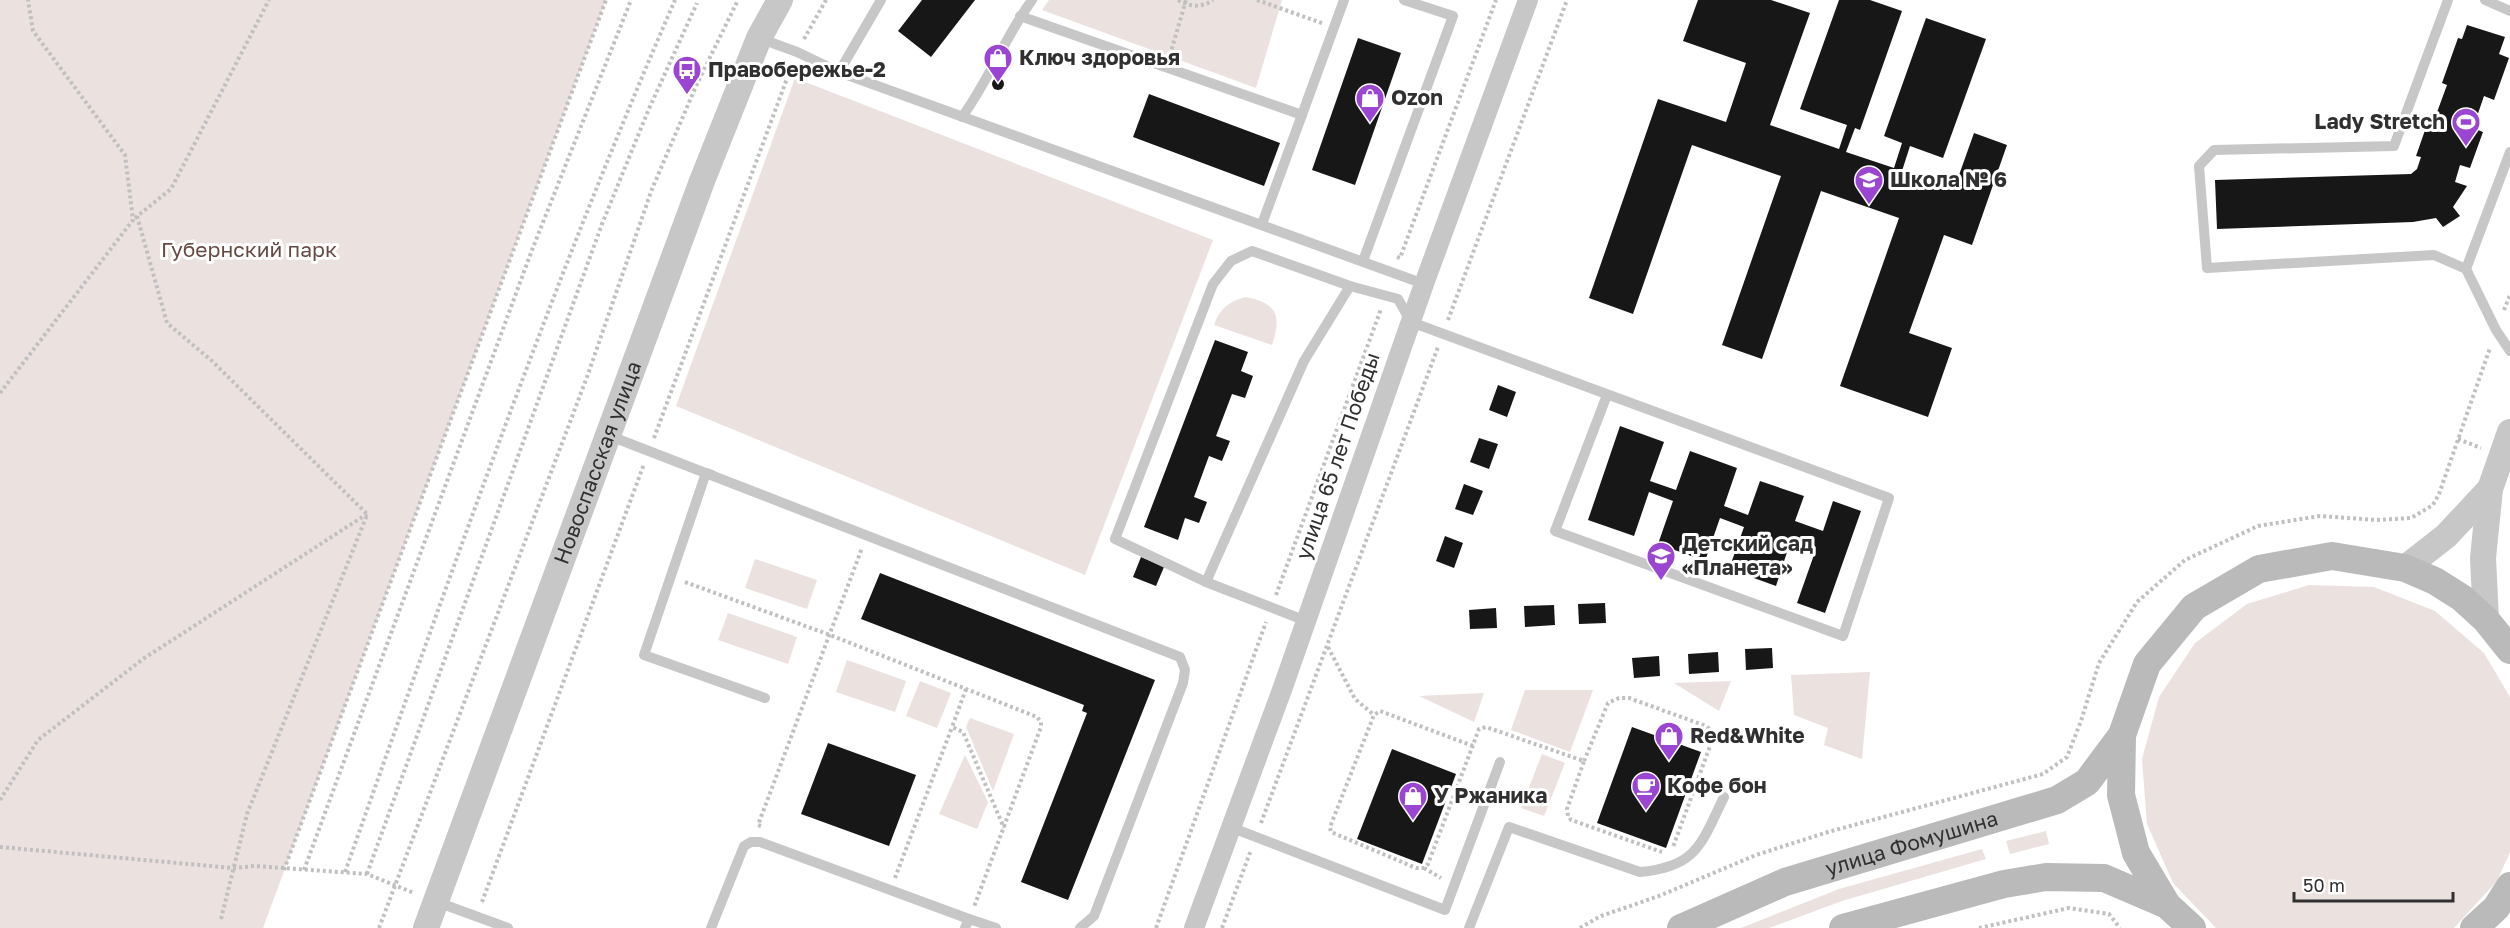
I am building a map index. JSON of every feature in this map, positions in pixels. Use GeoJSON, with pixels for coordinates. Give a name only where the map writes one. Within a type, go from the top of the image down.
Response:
{"type":"FeatureCollection","features":[{"type":"Feature","properties":{"kind":"main road"},"geometry":{"type":"LineString","coordinates":[[2192,928],[2168,905],[2136,853],[2121,795],[2122,735],[2147,664],[2194,607],[2259,569],[2332,556],[2405,568],[2435,581],[2462,598],[2486,620],[2510,650]]}},
{"type":"Feature","properties":{"kind":"main road","name":"улица Фомушина"},"geometry":{"type":"LineString","coordinates":[[1680,928],[1785,882],[2057,800],[2087,783],[2122,735]]}},
{"type":"Feature","properties":{"kind":"main road"},"geometry":{"type":"LineString","coordinates":[[1843,928],[1994,887],[2046,877],[2104,878],[2168,905]]}},
{"type":"Feature","properties":{"kind":"main road"},"geometry":{"type":"LineString","coordinates":[[2474,928],[2496,909],[2510,886]]}},
{"type":"Feature","properties":{"kind":"street","name":"Новоспасская улица"},"geometry":{"type":"LineString","coordinates":[[426,928],[610,436],[680,240],[759,38],[780,0]]}},
{"type":"Feature","properties":{"kind":"street","name":"улица 65 лет Победы"},"geometry":{"type":"LineString","coordinates":[[1194,928],[1528,0]]}},
{"type":"Feature","properties":{"kind":"street"},"geometry":{"type":"LineString","coordinates":[[2486,620],[2482,558],[2490,489],[2510,432]]}},
{"type":"Feature","properties":{"kind":"street"},"geometry":{"type":"LineString","coordinates":[[2405,568],[2446,536],[2490,489]]}},
{"type":"Feature","properties":{"kind":"lane"},"geometry":{"type":"LineString","coordinates":[[839,72],[881,0]]}},
{"type":"Feature","properties":{"kind":"lane"},"geometry":{"type":"LineString","coordinates":[[962,117],[998,60],[1020,16],[1032,0]]}},
{"type":"Feature","properties":{"kind":"lane"},"geometry":{"type":"LineString","coordinates":[[1262,224],[1344,0]]}},
{"type":"Feature","properties":{"kind":"lane"},"geometry":{"type":"LineString","coordinates":[[1363,261],[1453,16],[1404,0]]}},
{"type":"Feature","properties":{"kind":"lane"},"geometry":{"type":"LineString","coordinates":[[2448,0],[2394,146],[2214,150],[2199,166],[2207,268],[2434,255],[2466,269],[2496,330],[2510,351]]}},
{"type":"Feature","properties":{"kind":"lane"},"geometry":{"type":"LineString","coordinates":[[2485,0],[2510,11]]}},
{"type":"Feature","properties":{"kind":"lane"},"geometry":{"type":"LineString","coordinates":[[1020,16],[1302,115]]}},
{"type":"Feature","properties":{"kind":"lane"},"geometry":{"type":"LineString","coordinates":[[759,38],[797,52],[839,72],[1424,284]]}},
{"type":"Feature","properties":{"kind":"lane"},"geometry":{"type":"LineString","coordinates":[[2466,269],[2510,152]]}},
{"type":"Feature","properties":{"kind":"lane"},"geometry":{"type":"LineString","coordinates":[[1306,621],[1206,582],[1115,539],[1213,284],[1231,261],[1252,251],[1350,286],[1398,299],[1411,322],[1889,498],[1843,636],[1556,531],[1607,395]]}},
{"type":"Feature","properties":{"kind":"lane"},"geometry":{"type":"LineString","coordinates":[[1206,582],[1304,361],[1350,286]]}},
{"type":"Feature","properties":{"kind":"lane"},"geometry":{"type":"LineString","coordinates":[[610,436],[1180,657],[1185,670],[1183,683],[1094,916],[1080,928]]}},
{"type":"Feature","properties":{"kind":"lane"},"geometry":{"type":"LineString","coordinates":[[716,476],[706,473],[644,655],[765,698]]}},
{"type":"Feature","properties":{"kind":"lane"},"geometry":{"type":"LineString","coordinates":[[1230,827],[1445,910],[1500,762]]}},
{"type":"Feature","properties":{"kind":"lane"},"geometry":{"type":"LineString","coordinates":[[1469,928],[1509,827],[1640,872],[1661,870],[1682,862],[1699,848],[1724,797]]}},
{"type":"Feature","properties":{"kind":"lane"},"geometry":{"type":"LineString","coordinates":[[711,928],[744,846],[751,842],[760,842],[967,923],[996,928]]}},
{"type":"Feature","properties":{"kind":"lane"},"geometry":{"type":"LineString","coordinates":[[437,902],[508,928]]}},
{"type":"Feature","properties":{"kind":"path"},"geometry":{"type":"LineString","coordinates":[[28,0],[33,31],[125,154],[133,220]]}},
{"type":"Feature","properties":{"kind":"path"},"geometry":{"type":"LineString","coordinates":[[0,394],[133,220],[171,189],[269,0]]}},
{"type":"Feature","properties":{"kind":"path"},"geometry":{"type":"LineString","coordinates":[[284,870],[606,0]]}},
{"type":"Feature","properties":{"kind":"path"},"geometry":{"type":"LineString","coordinates":[[303,870],[532,250],[631,0]]}},
{"type":"Feature","properties":{"kind":"path"},"geometry":{"type":"LineString","coordinates":[[345,872],[553,297],[627,110],[675,0]]}},
{"type":"Feature","properties":{"kind":"path"},"geometry":{"type":"LineString","coordinates":[[379,928],[397,886],[437,770],[587,377],[652,189],[696,86],[738,0]]}},
{"type":"Feature","properties":{"kind":"path"},"geometry":{"type":"LineString","coordinates":[[1178,0],[1200,6],[1213,0]]}},
{"type":"Feature","properties":{"kind":"path"},"geometry":{"type":"LineString","coordinates":[[1257,0],[1334,27]]}},
{"type":"Feature","properties":{"kind":"path"},"geometry":{"type":"LineString","coordinates":[[1222,928],[1567,0]]}},
{"type":"Feature","properties":{"kind":"path"},"geometry":{"type":"LineString","coordinates":[[1166,67],[1186,2]]}},
{"type":"Feature","properties":{"kind":"path"},"geometry":{"type":"LineString","coordinates":[[367,874],[602,224],[648,111],[697,3]]}},
{"type":"Feature","properties":{"kind":"path"},"geometry":{"type":"LineString","coordinates":[[137,216],[167,323],[212,361],[367,514]]}},
{"type":"Feature","properties":{"kind":"path"},"geometry":{"type":"LineString","coordinates":[[1580,928],[1601,916],[1659,896],[1776,849],[1828,832],[2043,774],[2067,757],[2081,722],[2099,663],[2137,602],[2186,560],[2258,526],[2320,516],[2376,520],[2411,518],[2433,505],[2439,494],[2510,295]]}},
{"type":"Feature","properties":{"kind":"path"},"geometry":{"type":"LineString","coordinates":[[644,465],[655,468]]}},
{"type":"Feature","properties":{"kind":"path"},"geometry":{"type":"LineString","coordinates":[[0,800],[38,740],[143,659],[367,514]]}},
{"type":"Feature","properties":{"kind":"path"},"geometry":{"type":"LineString","coordinates":[[221,919],[247,814],[367,514]]}},
{"type":"Feature","properties":{"kind":"path"},"geometry":{"type":"LineString","coordinates":[[769,829],[758,825],[867,535]]}},
{"type":"Feature","properties":{"kind":"path"},"geometry":{"type":"LineString","coordinates":[[681,580],[830,635],[1037,717],[1041,722],[1005,829],[967,923]]}},
{"type":"Feature","properties":{"kind":"path"},"geometry":{"type":"LineString","coordinates":[[1328,646],[1355,699],[1374,715]]}},
{"type":"Feature","properties":{"kind":"path"},"geometry":{"type":"LineString","coordinates":[[895,879],[966,689]]}},
{"type":"Feature","properties":{"kind":"path"},"geometry":{"type":"LineString","coordinates":[[1619,698],[1629,698],[1706,726],[1713,732],[1713,738],[1673,847],[1669,851],[1663,852],[1571,820],[1567,808],[1584,761],[1608,703],[1619,698]]}},
{"type":"Feature","properties":{"kind":"path"},"geometry":{"type":"LineString","coordinates":[[1473,746],[1388,712],[1380,711],[1374,715],[1330,827],[1331,832],[1416,868],[1424,868],[1428,864],[1473,746],[1479,729],[1491,727],[1584,761]]}},
{"type":"Feature","properties":{"kind":"path"},"geometry":{"type":"LineString","coordinates":[[952,727],[963,732],[1005,829]]}},
{"type":"Feature","properties":{"kind":"path"},"geometry":{"type":"LineString","coordinates":[[0,847],[233,868],[255,866],[284,870],[367,874],[437,902]]}},
{"type":"Feature","properties":{"kind":"path"},"geometry":{"type":"LineString","coordinates":[[884,875],[906,883]]}},
{"type":"Feature","properties":{"kind":"path"},"geometry":{"type":"LineString","coordinates":[[1979,928],[2069,908],[2109,914],[2120,928]]}},
{"type":"Feature","properties":{"kind":"green space","name":"Губернский парк"},"geometry":{"type":"Polygon","coordinates":[[[0,0],[606,0],[263,928],[0,928],[0,0]]]}},
{"type":"Feature","properties":{"kind":"green space"},"geometry":{"type":"Polygon","coordinates":[[[1049,0],[1282,0],[1256,88],[1042,10],[1049,0]]]}},
{"type":"Feature","properties":{"kind":"green space"},"geometry":{"type":"Polygon","coordinates":[[[795,78],[1213,240],[1085,575],[676,406],[795,78]]]}},
{"type":"Feature","properties":{"kind":"green space"},"geometry":{"type":"Polygon","coordinates":[[[1245,297],[1264,303],[1274,312],[1276,326],[1272,345],[1214,325],[1226,306],[1245,297]]]}},
{"type":"Feature","properties":{"kind":"green space"},"geometry":{"type":"Polygon","coordinates":[[[755,559],[817,580],[807,609],[745,588],[755,559]]]}},
{"type":"Feature","properties":{"kind":"green space"},"geometry":{"type":"Polygon","coordinates":[[[2309,585],[2374,587],[2435,611],[2484,653],[2510,697],[2510,852],[2497,881],[2454,928],[2216,928],[2173,883],[2147,824],[2142,759],[2159,697],[2195,643],[2247,604],[2309,585]]]}},
{"type":"Feature","properties":{"kind":"green space"},"geometry":{"type":"Polygon","coordinates":[[[728,613],[797,637],[788,664],[718,640],[728,613]]]}},
{"type":"Feature","properties":{"kind":"green space"},"geometry":{"type":"Polygon","coordinates":[[[847,660],[906,681],[895,712],[836,692],[847,660]]]}},
{"type":"Feature","properties":{"kind":"green space"},"geometry":{"type":"Polygon","coordinates":[[[1870,672],[1862,759],[1824,745],[1828,728],[1794,715],[1791,675],[1870,672]]]}},
{"type":"Feature","properties":{"kind":"green space"},"geometry":{"type":"Polygon","coordinates":[[[920,681],[951,693],[937,728],[906,716],[920,681]]]}},
{"type":"Feature","properties":{"kind":"green space"},"geometry":{"type":"Polygon","coordinates":[[[1731,681],[1719,711],[1674,683],[1731,681]]]}},
{"type":"Feature","properties":{"kind":"green space"},"geometry":{"type":"Polygon","coordinates":[[[1525,690],[1593,690],[1570,752],[1511,730],[1525,690]]]}},
{"type":"Feature","properties":{"kind":"green space"},"geometry":{"type":"Polygon","coordinates":[[[1484,693],[1474,722],[1419,696],[1484,693]]]}},
{"type":"Feature","properties":{"kind":"green space"},"geometry":{"type":"Polygon","coordinates":[[[970,718],[1014,734],[993,791],[966,727],[970,718]]]}},
{"type":"Feature","properties":{"kind":"green space"},"geometry":{"type":"Polygon","coordinates":[[[1542,754],[1565,763],[1544,816],[1521,808],[1542,754]]]}},
{"type":"Feature","properties":{"kind":"green space"},"geometry":{"type":"Polygon","coordinates":[[[965,755],[988,802],[977,829],[939,814],[965,755]]]}},
{"type":"Feature","properties":{"kind":"green space"},"geometry":{"type":"Polygon","coordinates":[[[2046,831],[2049,844],[2010,854],[2006,841],[2046,831]]]}},
{"type":"Feature","properties":{"kind":"green space"},"geometry":{"type":"Polygon","coordinates":[[[1982,849],[1986,859],[1842,901],[1769,928],[1741,928],[1839,889],[1982,849]]]}},
{"type":"Feature","properties":{"kind":"building"},"geometry":{"type":"Polygon","coordinates":[[[922,0],[975,0],[931,57],[898,31],[922,0]]]}},
{"type":"Feature","properties":{"kind":"building"},"geometry":{"type":"Polygon","coordinates":[[[1698,0],[1771,0],[1810,13],[1770,125],[1839,149],[1847,125],[1800,109],[1839,0],[1870,0],[1902,11],[1860,130],[1855,128],[1846,152],[1894,168],[1902,143],[1884,136],[1926,18],[1986,39],[1943,158],[1910,146],[1902,171],[1954,189],[1974,133],[2007,145],[1972,245],[1944,235],[1909,333],[1952,348],[1928,417],[1840,386],[1899,218],[1821,191],[1762,359],[1722,345],[1781,176],[1692,145],[1633,314],[1589,298],[1658,99],[1726,122],[1746,63],[1683,41],[1698,0]]]}},
{"type":"Feature","properties":{"kind":"building"},"geometry":{"type":"Polygon","coordinates":[[[2467,25],[2505,37],[2499,54],[2509,58],[2494,100],[2484,96],[2473,128],[2483,132],[2470,168],[2460,165],[2455,182],[2467,186],[2453,207],[2460,216],[2443,227],[2436,218],[2413,222],[2217,229],[2215,180],[2411,174],[2417,169],[2421,157],[2416,156],[2431,113],[2436,115],[2447,85],[2442,83],[2458,38],[2462,39],[2467,25]]]}},
{"type":"Feature","properties":{"kind":"building"},"geometry":{"type":"Polygon","coordinates":[[[1358,38],[1401,53],[1355,185],[1312,170],[1358,38]]]}},
{"type":"Feature","properties":{"kind":"building","name":"Ключ здоровья"},"geometry":{"type":"Polygon","coordinates":[[[998,78],[1004,84],[998,90],[992,84],[998,78]]]}},
{"type":"Feature","properties":{"kind":"building"},"geometry":{"type":"Polygon","coordinates":[[[1149,94],[1280,143],[1264,186],[1133,137],[1149,94]]]}},
{"type":"Feature","properties":{"kind":"building"},"geometry":{"type":"Polygon","coordinates":[[[1215,340],[1248,352],[1241,371],[1253,376],[1245,398],[1232,394],[1216,436],[1230,441],[1222,461],[1209,456],[1194,497],[1207,502],[1199,523],[1185,518],[1178,540],[1144,527],[1215,340]]]}},
{"type":"Feature","properties":{"kind":"building"},"geometry":{"type":"Polygon","coordinates":[[[1498,385],[1516,392],[1507,417],[1489,410],[1498,385]]]}},
{"type":"Feature","properties":{"kind":"building"},"geometry":{"type":"Polygon","coordinates":[[[1620,426],[1664,442],[1650,481],[1676,490],[1690,451],[1737,468],[1724,506],[1748,515],[1760,481],[1804,496],[1795,521],[1823,531],[1833,501],[1861,511],[1825,613],[1797,603],[1815,552],[1790,543],[1776,586],[1729,569],[1744,527],[1720,518],[1705,561],[1658,544],[1673,501],[1649,492],[1634,536],[1588,520],[1620,426]]]}},
{"type":"Feature","properties":{"kind":"building"},"geometry":{"type":"Polygon","coordinates":[[[1479,438],[1498,444],[1489,469],[1470,462],[1479,438]]]}},
{"type":"Feature","properties":{"kind":"building"},"geometry":{"type":"Polygon","coordinates":[[[1464,484],[1483,491],[1473,515],[1455,509],[1464,484]]]}},
{"type":"Feature","properties":{"kind":"building"},"geometry":{"type":"Polygon","coordinates":[[[1445,536],[1463,543],[1454,568],[1436,561],[1445,536]]]}},
{"type":"Feature","properties":{"kind":"building"},"geometry":{"type":"Polygon","coordinates":[[[1141,557],[1164,567],[1156,586],[1133,577],[1141,557]]]}},
{"type":"Feature","properties":{"kind":"building"},"geometry":{"type":"Polygon","coordinates":[[[880,573],[1155,680],[1068,900],[1021,882],[1087,713],[1082,711],[1084,705],[861,619],[880,573]]]}},
{"type":"Feature","properties":{"kind":"building"},"geometry":{"type":"Polygon","coordinates":[[[1605,603],[1606,623],[1579,624],[1578,604],[1605,603]]]}},
{"type":"Feature","properties":{"kind":"building"},"geometry":{"type":"Polygon","coordinates":[[[1554,605],[1555,625],[1525,627],[1524,606],[1554,605]]]}},
{"type":"Feature","properties":{"kind":"building"},"geometry":{"type":"Polygon","coordinates":[[[1496,608],[1497,628],[1470,629],[1469,610],[1496,608]]]}},
{"type":"Feature","properties":{"kind":"building"},"geometry":{"type":"Polygon","coordinates":[[[1772,648],[1773,668],[1746,670],[1745,649],[1772,648]]]}},
{"type":"Feature","properties":{"kind":"building"},"geometry":{"type":"Polygon","coordinates":[[[1718,652],[1719,672],[1689,674],[1688,654],[1718,652]]]}},
{"type":"Feature","properties":{"kind":"building"},"geometry":{"type":"Polygon","coordinates":[[[1659,656],[1660,676],[1634,678],[1632,658],[1659,656]]]}},
{"type":"Feature","properties":{"kind":"building"},"geometry":{"type":"Polygon","coordinates":[[[1632,727],[1701,752],[1666,848],[1597,823],[1632,727]]]}},
{"type":"Feature","properties":{"kind":"building"},"geometry":{"type":"Polygon","coordinates":[[[828,743],[916,775],[889,846],[801,814],[828,743]]]}},
{"type":"Feature","properties":{"kind":"building"},"geometry":{"type":"Polygon","coordinates":[[[1392,749],[1456,774],[1422,864],[1357,839],[1392,749]]]}},
{"type":"Feature","properties":{"kind":"place","name":"Ключ здоровья"},"geometry":{"type":"Point","coordinates":[998,84]}},
{"type":"Feature","properties":{"kind":"place","name":"Правобережье-2"},"geometry":{"type":"Point","coordinates":[687,96]}},
{"type":"Feature","properties":{"kind":"place","name":"Ozon"},"geometry":{"type":"Point","coordinates":[1370,124]}},
{"type":"Feature","properties":{"kind":"place","name":"Lady Stretch"},"geometry":{"type":"Point","coordinates":[2466,148]}},
{"type":"Feature","properties":{"kind":"place","name":"Школа № 6"},"geometry":{"type":"Point","coordinates":[1869,206]}},
{"type":"Feature","properties":{"kind":"place","name":"Детский сад «Планета»"},"geometry":{"type":"Point","coordinates":[1661,582]}},
{"type":"Feature","properties":{"kind":"place","name":"Red&White"},"geometry":{"type":"Point","coordinates":[1669,762]}},
{"type":"Feature","properties":{"kind":"place","name":"Кофе бон"},"geometry":{"type":"Point","coordinates":[1646,812]}},
{"type":"Feature","properties":{"kind":"place","name":"У Ржаника"},"geometry":{"type":"Point","coordinates":[1413,822]}}]}
